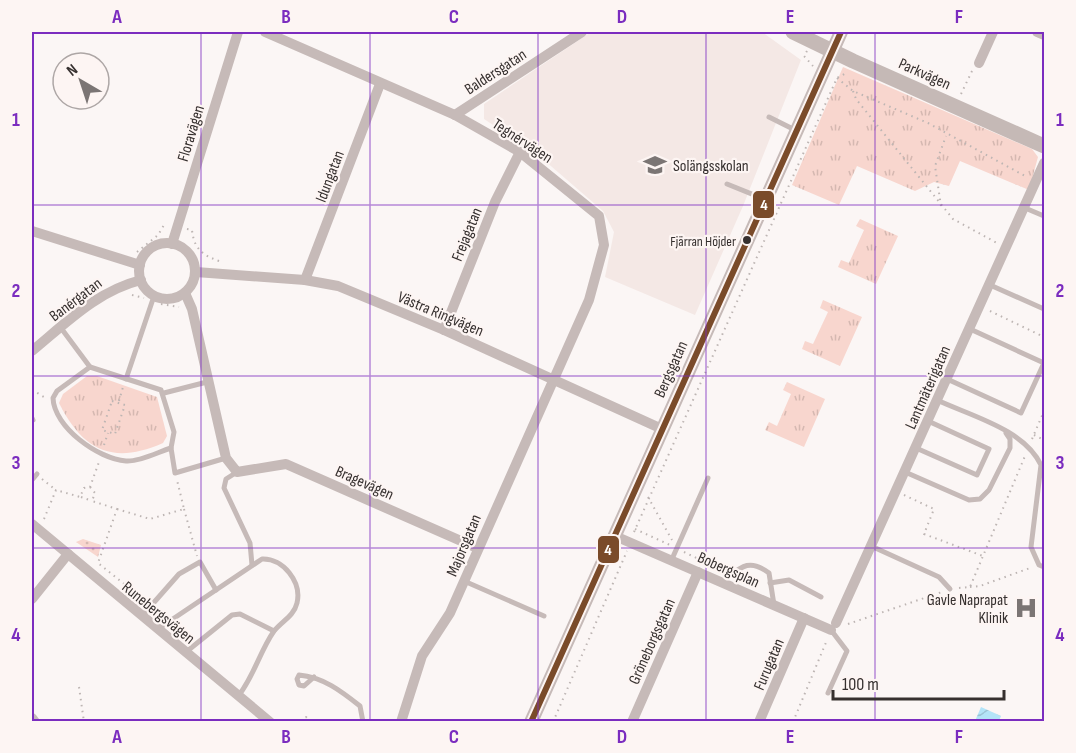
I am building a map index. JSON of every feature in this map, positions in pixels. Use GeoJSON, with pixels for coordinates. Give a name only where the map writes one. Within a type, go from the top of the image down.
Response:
{"type":"FeatureCollection","features":[{"type":"Feature","properties":{"kind":"main road","name":"Parkvägen"},"geometry":{"type":"LineString","coordinates":[[793,32],[1044,146]]}},
{"type":"Feature","properties":{"kind":"street","name":"Floravägen"},"geometry":{"type":"LineString","coordinates":[[172,244],[238,32]]}},
{"type":"Feature","properties":{"kind":"street","name":"Tegnérvägen"},"geometry":{"type":"LineString","coordinates":[[265,32],[455,115],[520,152],[599,216],[604,245],[589,300],[554,379]]}},
{"type":"Feature","properties":{"kind":"street","name":"Baldersgatan"},"geometry":{"type":"LineString","coordinates":[[455,115],[582,32]]}},
{"type":"Feature","properties":{"kind":"street","name":"Bergsgatan"},"geometry":{"type":"LineString","coordinates":[[531,722],[841,32]]}},
{"type":"Feature","properties":{"kind":"street"},"geometry":{"type":"LineString","coordinates":[[979,63],[993,32]]}},
{"type":"Feature","properties":{"kind":"street"},"geometry":{"type":"LineString","coordinates":[[1037,32],[1044,35]]}},
{"type":"Feature","properties":{"kind":"street","name":"Idungatan"},"geometry":{"type":"LineString","coordinates":[[305,280],[380,84]]}},
{"type":"Feature","properties":{"kind":"street","name":"Frejagatan"},"geometry":{"type":"LineString","coordinates":[[444,330],[495,202],[520,152]]}},
{"type":"Feature","properties":{"kind":"street","name":"Lantmäterigatan"},"geometry":{"type":"LineString","coordinates":[[834,626],[1044,163]]}},
{"type":"Feature","properties":{"kind":"street"},"geometry":{"type":"LineString","coordinates":[[32,231],[140,265]]}},
{"type":"Feature","properties":{"kind":"street"},"geometry":{"type":"LineString","coordinates":[[164,243],[172,244],[180,246],[192,257],[196,272],[194,280],[185,293],[170,299],[154,296],[141,280],[140,265],[149,250],[164,243]]}},
{"type":"Feature","properties":{"kind":"street","name":"Västra Ringvägen"},"geometry":{"type":"LineString","coordinates":[[196,272],[305,280],[338,286],[444,330],[662,429]]}},
{"type":"Feature","properties":{"kind":"street","name":"Banérgatan"},"geometry":{"type":"LineString","coordinates":[[32,351],[101,295],[120,285],[141,280]]}},
{"type":"Feature","properties":{"kind":"street"},"geometry":{"type":"LineString","coordinates":[[185,293],[192,309],[226,458],[237,472]]}},
{"type":"Feature","properties":{"kind":"street","name":"Majorsgatan"},"geometry":{"type":"LineString","coordinates":[[400,722],[422,656],[450,613],[554,379]]}},
{"type":"Feature","properties":{"kind":"street","name":"Bragevägen"},"geometry":{"type":"LineString","coordinates":[[237,472],[271,464],[286,464],[477,548]]}},
{"type":"Feature","properties":{"kind":"street","name":"Runebergsvägen"},"geometry":{"type":"LineString","coordinates":[[35,519],[68,554],[270,722]]}},
{"type":"Feature","properties":{"kind":"street","name":"Bobergsplan"},"geometry":{"type":"LineString","coordinates":[[615,536],[630,543],[674,554],[698,572],[804,618],[834,626]]}},
{"type":"Feature","properties":{"kind":"street"},"geometry":{"type":"LineString","coordinates":[[32,599],[68,554]]}},
{"type":"Feature","properties":{"kind":"street","name":"Gröneborgsgatan"},"geometry":{"type":"LineString","coordinates":[[632,722],[698,572]]}},
{"type":"Feature","properties":{"kind":"street","name":"Furugatan"},"geometry":{"type":"LineString","coordinates":[[759,722],[804,618]]}},
{"type":"Feature","properties":{"kind":"street"},"geometry":{"type":"LineString","coordinates":[[32,718],[35,722]]}},
{"type":"Feature","properties":{"kind":"lane"},"geometry":{"type":"LineString","coordinates":[[769,117],[796,131]]}},
{"type":"Feature","properties":{"kind":"lane"},"geometry":{"type":"LineString","coordinates":[[727,184],[765,200]]}},
{"type":"Feature","properties":{"kind":"lane"},"geometry":{"type":"LineString","coordinates":[[1025,208],[1044,216]]}},
{"type":"Feature","properties":{"kind":"lane"},"geometry":{"type":"LineString","coordinates":[[990,285],[1044,309]]}},
{"type":"Feature","properties":{"kind":"lane"},"geometry":{"type":"LineString","coordinates":[[126,379],[154,296]]}},
{"type":"Feature","properties":{"kind":"lane"},"geometry":{"type":"LineString","coordinates":[[61,328],[90,367],[157,387],[164,393],[174,432],[171,448],[175,473],[226,458]]}},
{"type":"Feature","properties":{"kind":"lane"},"geometry":{"type":"LineString","coordinates":[[947,379],[1021,413],[1044,363],[970,328]]}},
{"type":"Feature","properties":{"kind":"lane"},"geometry":{"type":"LineString","coordinates":[[90,367],[57,391],[53,398],[56,409],[80,443],[101,454],[127,461],[171,448]]}},
{"type":"Feature","properties":{"kind":"lane"},"geometry":{"type":"LineString","coordinates":[[164,393],[207,382]]}},
{"type":"Feature","properties":{"kind":"lane"},"geometry":{"type":"LineString","coordinates":[[938,400],[1004,430],[1029,447],[1041,465],[1031,547],[1042,566]]}},
{"type":"Feature","properties":{"kind":"lane"},"geometry":{"type":"LineString","coordinates":[[916,448],[977,475],[989,449],[928,421]]}},
{"type":"Feature","properties":{"kind":"lane"},"geometry":{"type":"LineString","coordinates":[[905,471],[969,500],[980,498],[989,490],[1010,448],[1010,439],[1004,430]]}},
{"type":"Feature","properties":{"kind":"lane"},"geometry":{"type":"LineString","coordinates":[[237,472],[226,479],[224,488],[250,543],[252,565]]}},
{"type":"Feature","properties":{"kind":"lane"},"geometry":{"type":"LineString","coordinates":[[32,480],[37,474]]}},
{"type":"Feature","properties":{"kind":"lane"},"geometry":{"type":"LineString","coordinates":[[674,554],[708,478]]}},
{"type":"Feature","properties":{"kind":"lane"},"geometry":{"type":"LineString","coordinates":[[871,546],[939,577],[950,589]]}},
{"type":"Feature","properties":{"kind":"lane"},"geometry":{"type":"LineString","coordinates":[[158,629],[262,559],[270,559],[281,564],[295,582],[298,593],[294,612],[274,631],[251,680],[238,696]]}},
{"type":"Feature","properties":{"kind":"lane"},"geometry":{"type":"LineString","coordinates":[[142,616],[179,574],[200,562],[216,590]]}},
{"type":"Feature","properties":{"kind":"lane"},"geometry":{"type":"LineString","coordinates":[[723,582],[743,566],[758,565],[769,573],[774,605]]}},
{"type":"Feature","properties":{"kind":"lane"},"geometry":{"type":"LineString","coordinates":[[770,583],[789,580],[821,597]]}},
{"type":"Feature","properties":{"kind":"lane"},"geometry":{"type":"LineString","coordinates":[[464,581],[544,616]]}},
{"type":"Feature","properties":{"kind":"lane"},"geometry":{"type":"LineString","coordinates":[[186,652],[232,615],[240,614],[274,631]]}},
{"type":"Feature","properties":{"kind":"lane"},"geometry":{"type":"LineString","coordinates":[[828,693],[847,651],[834,626]]}},
{"type":"Feature","properties":{"kind":"lane"},"geometry":{"type":"LineString","coordinates":[[314,677],[360,706],[363,722]]}},
{"type":"Feature","properties":{"kind":"path"},"geometry":{"type":"LineString","coordinates":[[553,722],[649,498],[837,78],[845,74],[853,61]]}},
{"type":"Feature","properties":{"kind":"path"},"geometry":{"type":"LineString","coordinates":[[960,97],[970,72],[979,63]]}},
{"type":"Feature","properties":{"kind":"path"},"geometry":{"type":"LineString","coordinates":[[837,78],[854,91],[928,123],[946,135],[1037,181]]}},
{"type":"Feature","properties":{"kind":"path"},"geometry":{"type":"LineString","coordinates":[[854,91],[856,99],[907,159],[953,219],[999,244]]}},
{"type":"Feature","properties":{"kind":"path"},"geometry":{"type":"LineString","coordinates":[[941,206],[936,166],[946,135]]}},
{"type":"Feature","properties":{"kind":"path"},"geometry":{"type":"LineString","coordinates":[[980,307],[1044,337]]}},
{"type":"Feature","properties":{"kind":"path"},"geometry":{"type":"LineString","coordinates":[[119,401],[126,379]]}},
{"type":"Feature","properties":{"kind":"path"},"geometry":{"type":"LineString","coordinates":[[32,392],[53,398]]}},
{"type":"Feature","properties":{"kind":"path"},"geometry":{"type":"LineString","coordinates":[[112,401],[119,401],[125,405],[119,424],[115,434],[108,433],[102,430],[112,401]]}},
{"type":"Feature","properties":{"kind":"path"},"geometry":{"type":"LineString","coordinates":[[970,587],[1044,411]]}},
{"type":"Feature","properties":{"kind":"path"},"geometry":{"type":"LineString","coordinates":[[1034,435],[1044,440]]}},
{"type":"Feature","properties":{"kind":"path"},"geometry":{"type":"LineString","coordinates":[[90,487],[99,461]]}},
{"type":"Feature","properties":{"kind":"path"},"geometry":{"type":"LineString","coordinates":[[175,473],[200,562]]}},
{"type":"Feature","properties":{"kind":"path"},"geometry":{"type":"LineString","coordinates":[[37,474],[56,490],[150,519],[184,510]]}},
{"type":"Feature","properties":{"kind":"path"},"geometry":{"type":"LineString","coordinates":[[80,497],[84,489],[90,487]]}},
{"type":"Feature","properties":{"kind":"path"},"geometry":{"type":"LineString","coordinates":[[90,487],[95,493],[92,501]]}},
{"type":"Feature","properties":{"kind":"path"},"geometry":{"type":"LineString","coordinates":[[35,519],[44,520],[56,490]]}},
{"type":"Feature","properties":{"kind":"path"},"geometry":{"type":"LineString","coordinates":[[896,492],[934,510],[924,534],[983,556]]}},
{"type":"Feature","properties":{"kind":"path"},"geometry":{"type":"LineString","coordinates":[[649,498],[674,554]]}},
{"type":"Feature","properties":{"kind":"path"},"geometry":{"type":"LineString","coordinates":[[117,509],[98,563],[151,605]]}},
{"type":"Feature","properties":{"kind":"path"},"geometry":{"type":"LineString","coordinates":[[793,722],[834,626],[950,589],[980,586],[1042,566]]}},
{"type":"Feature","properties":{"kind":"path"},"geometry":{"type":"LineString","coordinates":[[79,687],[84,722]]}},
{"type":"Feature","properties":{"kind":"path"},"geometry":{"type":"LineString","coordinates":[[302,722],[306,717],[311,722]]}},
{"type":"Feature","properties":{"kind":"shaded area","name":"Solängsskolan"},"geometry":{"type":"Polygon","coordinates":[[[591,32],[762,32],[801,60],[743,206],[695,315],[605,277],[614,232],[603,211],[537,154],[484,119],[484,104],[591,32]]]}},
{"type":"Feature","properties":{"kind":"green space"},"geometry":{"type":"Polygon","coordinates":[[[843,67],[1032,149],[1038,157],[1029,190],[960,161],[949,186],[934,182],[915,191],[857,166],[839,205],[792,185],[843,67]]]}},
{"type":"Feature","properties":{"kind":"green space"},"geometry":{"type":"Polygon","coordinates":[[[860,219],[898,236],[876,284],[838,267],[841,260],[849,263],[864,230],[856,226],[860,219]]]}},
{"type":"Feature","properties":{"kind":"green space"},"geometry":{"type":"Polygon","coordinates":[[[823,300],[862,317],[840,366],[802,349],[805,341],[813,344],[828,312],[820,308],[823,300]]]}},
{"type":"Feature","properties":{"kind":"green space"},"geometry":{"type":"Polygon","coordinates":[[[87,376],[97,376],[157,397],[167,436],[163,443],[145,450],[114,453],[89,443],[78,433],[59,403],[63,394],[87,376]]]}},
{"type":"Feature","properties":{"kind":"green space"},"geometry":{"type":"Polygon","coordinates":[[[787,382],[825,399],[804,447],[765,430],[769,422],[777,426],[791,394],[783,390],[787,382]]]}},
{"type":"Feature","properties":{"kind":"green space"},"geometry":{"type":"Polygon","coordinates":[[[83,539],[101,545],[98,557],[76,542],[83,539]]]}},
{"type":"Feature","properties":{"kind":"water"},"geometry":{"type":"Polygon","coordinates":[[[981,707],[1001,716],[999,721],[975,721],[981,707]]]}},
{"type":"Feature","properties":{"kind":"transit line","name":"4"},"geometry":{"type":"LineString","coordinates":[[531,722],[841,32]]}},
{"type":"Feature","properties":{"kind":"place","name":"Solängsskolan"},"geometry":{"type":"Point","coordinates":[655,165]}},
{"type":"Feature","properties":{"kind":"place","name":"Fjärran Höjder"},"geometry":{"type":"Point","coordinates":[747,240]}},
{"type":"Feature","properties":{"kind":"place","name":"Gavle Naprapat Klinik"},"geometry":{"type":"Point","coordinates":[1026,608]}}]}
